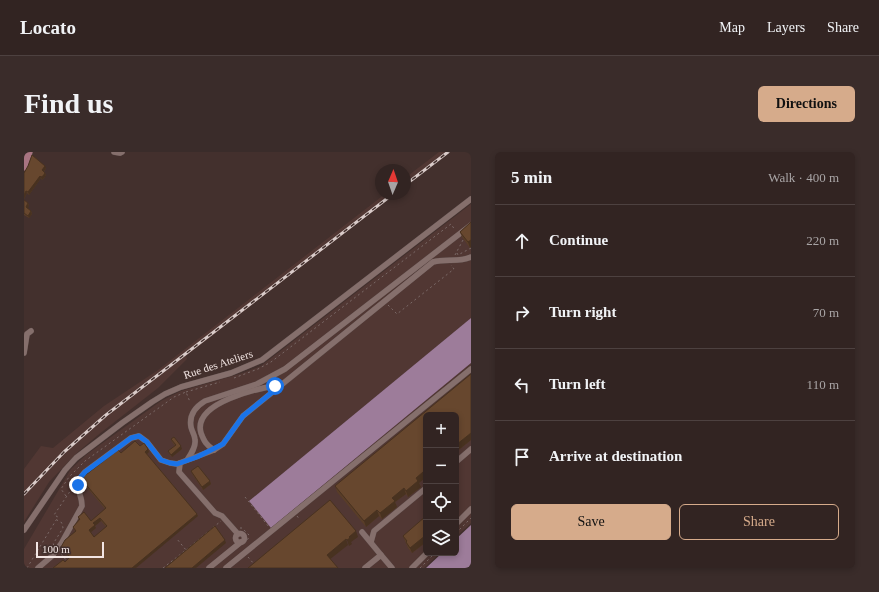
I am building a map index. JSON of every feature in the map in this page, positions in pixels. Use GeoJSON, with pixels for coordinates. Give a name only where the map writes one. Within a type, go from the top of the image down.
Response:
{"type":"FeatureCollection","features":[{"type":"Feature","properties":{"kind":"main road"},"geometry":{"type":"LineString","coordinates":[[24,167],[30,152]]}},
{"type":"Feature","properties":{"kind":"street"},"geometry":{"type":"LineString","coordinates":[[114,152],[120,154],[122,152]]}},
{"type":"Feature","properties":{"kind":"street","name":"Rue des Ateliers"},"geometry":{"type":"LineString","coordinates":[[24,530],[65,470],[76,458],[122,423],[165,394],[181,387],[231,373],[262,360],[471,199]]}},
{"type":"Feature","properties":{"kind":"street"},"geometry":{"type":"LineString","coordinates":[[187,460],[195,445],[190,420],[192,414],[200,404],[257,384],[285,369],[471,225]]}},
{"type":"Feature","properties":{"kind":"street"},"geometry":{"type":"LineString","coordinates":[[38,568],[52,556],[61,544],[82,506],[82,500],[77,487],[79,479],[85,472],[131,438],[139,436],[147,442],[161,460],[170,463],[180,463],[214,450],[223,444],[243,416],[433,262],[439,260],[459,260],[471,257]]}},
{"type":"Feature","properties":{"kind":"street"},"geometry":{"type":"LineString","coordinates":[[24,353],[27,334],[31,331]]}},
{"type":"Feature","properties":{"kind":"street"},"geometry":{"type":"LineString","coordinates":[[226,568],[471,369]]}},
{"type":"Feature","properties":{"kind":"street"},"geometry":{"type":"LineString","coordinates":[[214,450],[206,445],[200,431],[200,424],[211,409],[230,398],[259,389],[281,385]]}},
{"type":"Feature","properties":{"kind":"street"},"geometry":{"type":"LineString","coordinates":[[459,459],[471,449]]}},
{"type":"Feature","properties":{"kind":"street"},"geometry":{"type":"LineString","coordinates":[[180,463],[179,472],[215,513],[224,518],[238,534],[236,540],[242,542]]}},
{"type":"Feature","properties":{"kind":"street"},"geometry":{"type":"LineString","coordinates":[[371,542],[374,531],[423,490]]}},
{"type":"Feature","properties":{"kind":"street"},"geometry":{"type":"LineString","coordinates":[[459,521],[471,509]]}},
{"type":"Feature","properties":{"kind":"street"},"geometry":{"type":"LineString","coordinates":[[362,532],[392,568]]}},
{"type":"Feature","properties":{"kind":"street"},"geometry":{"type":"LineString","coordinates":[[209,568],[242,542]]}},
{"type":"Feature","properties":{"kind":"street"},"geometry":{"type":"LineString","coordinates":[[365,568],[381,555]]}},
{"type":"Feature","properties":{"kind":"street"},"geometry":{"type":"LineString","coordinates":[[412,568],[424,556]]}},
{"type":"Feature","properties":{"kind":"path"},"geometry":{"type":"LineString","coordinates":[[456,252],[458,255],[471,248]]}},
{"type":"Feature","properties":{"kind":"path"},"geometry":{"type":"LineString","coordinates":[[66,496],[61,489],[73,472],[85,461],[174,397],[186,392],[190,402]]}},
{"type":"Feature","properties":{"kind":"path"},"geometry":{"type":"LineString","coordinates":[[27,568],[58,517],[54,515],[71,488],[78,485]]}},
{"type":"Feature","properties":{"kind":"path"},"geometry":{"type":"LineString","coordinates":[[245,497],[272,530]]}},
{"type":"Feature","properties":{"kind":"path"},"geometry":{"type":"LineString","coordinates":[[163,568],[224,518]]}},
{"type":"Feature","properties":{"kind":"path"},"geometry":{"type":"LineString","coordinates":[[459,530],[471,518]]}},
{"type":"Feature","properties":{"kind":"path"},"geometry":{"type":"LineString","coordinates":[[237,528],[242,528],[249,535],[248,538],[242,542]]}},
{"type":"Feature","properties":{"kind":"path"},"geometry":{"type":"LineString","coordinates":[[177,539],[186,550]]}},
{"type":"Feature","properties":{"kind":"path"},"geometry":{"type":"LineString","coordinates":[[247,556],[256,567]]}},
{"type":"Feature","properties":{"kind":"path"},"geometry":{"type":"LineString","coordinates":[[420,568],[432,556]]}},
{"type":"Feature","properties":{"kind":"shaded area"},"geometry":{"type":"Polygon","coordinates":[[[439,152],[450,152],[411,181],[411,173],[439,152]]]}},
{"type":"Feature","properties":{"kind":"shaded area"},"geometry":{"type":"Polygon","coordinates":[[[377,200],[387,200],[186,356],[187,359],[158,388],[78,452],[49,482],[24,522],[24,469],[41,446],[53,448],[104,406],[158,370],[377,200]]]}},
{"type":"Feature","properties":{"kind":"shaded area"},"geometry":{"type":"Polygon","coordinates":[[[471,204],[471,318],[249,501],[271,527],[471,363],[471,523],[459,534],[459,412],[423,412],[423,556],[437,556],[424,568],[24,568],[24,549],[71,469],[86,455],[161,401],[181,391],[243,373],[261,366],[471,204]]]}},
{"type":"Feature","properties":{"kind":"shaded area"},"geometry":{"type":"Polygon","coordinates":[[[471,318],[471,363],[271,528],[249,501],[471,318]]]}},
{"type":"Feature","properties":{"kind":"shaded area"},"geometry":{"type":"Polygon","coordinates":[[[471,525],[471,566],[469,568],[426,568],[439,556],[459,556],[459,536],[471,525]]]}},
{"type":"Feature","properties":{"kind":"building"},"geometry":{"type":"Polygon","coordinates":[[[32,155],[45,166],[42,170],[45,173],[43,176],[40,176],[24,195],[24,173],[32,155]]]}},
{"type":"Feature","properties":{"kind":"building"},"geometry":{"type":"Polygon","coordinates":[[[24,200],[28,203],[26,207],[31,211],[28,216],[24,213],[24,200]]]}},
{"type":"Feature","properties":{"kind":"building"},"geometry":{"type":"Polygon","coordinates":[[[471,222],[471,240],[468,242],[460,232],[471,222]]]}},
{"type":"Feature","properties":{"kind":"building"},"geometry":{"type":"Polygon","coordinates":[[[471,374],[471,433],[459,443],[459,412],[425,412],[471,374]]]}},
{"type":"Feature","properties":{"kind":"building"},"geometry":{"type":"Polygon","coordinates":[[[423,414],[423,472],[416,478],[418,481],[406,491],[404,488],[392,498],[395,501],[380,513],[377,510],[364,521],[335,486],[423,414]]]}},
{"type":"Feature","properties":{"kind":"building"},"geometry":{"type":"Polygon","coordinates":[[[174,437],[181,446],[171,455],[168,451],[176,445],[171,439],[174,437]]]}},
{"type":"Feature","properties":{"kind":"building"},"geometry":{"type":"Polygon","coordinates":[[[135,441],[140,446],[144,443],[148,449],[145,452],[197,514],[132,568],[53,568],[63,560],[65,562],[70,557],[61,547],[65,540],[76,531],[73,527],[80,519],[78,517],[84,512],[91,521],[106,508],[82,480],[83,477],[118,450],[121,453],[135,441]],[[100,518],[93,523],[95,525],[89,530],[94,537],[107,526],[100,518]]]}},
{"type":"Feature","properties":{"kind":"building"},"geometry":{"type":"Polygon","coordinates":[[[198,466],[210,481],[202,487],[191,471],[198,466]]]}},
{"type":"Feature","properties":{"kind":"building"},"geometry":{"type":"Polygon","coordinates":[[[330,500],[356,531],[349,537],[350,538],[347,540],[346,539],[327,555],[338,568],[248,568],[330,500]]]}},
{"type":"Feature","properties":{"kind":"building"},"geometry":{"type":"Polygon","coordinates":[[[423,519],[423,537],[410,548],[403,536],[423,519]]]}},
{"type":"Feature","properties":{"kind":"building"},"geometry":{"type":"Polygon","coordinates":[[[215,526],[225,540],[192,568],[165,568],[215,526]]]}},
{"type":"Feature","properties":{"kind":"railway"},"geometry":{"type":"LineString","coordinates":[[411,180],[448,152]]}},
{"type":"Feature","properties":{"kind":"railway"},"geometry":{"type":"LineString","coordinates":[[24,494],[64,452],[106,415],[385,200]]}},
{"type":"Feature","properties":{"kind":"route"},"geometry":{"type":"LineString","coordinates":[[78,485],[79,479],[85,472],[131,438],[139,436],[147,442],[161,460],[170,463],[177,464],[214,450],[223,444],[243,416],[281,385],[275,386]]}}]}
